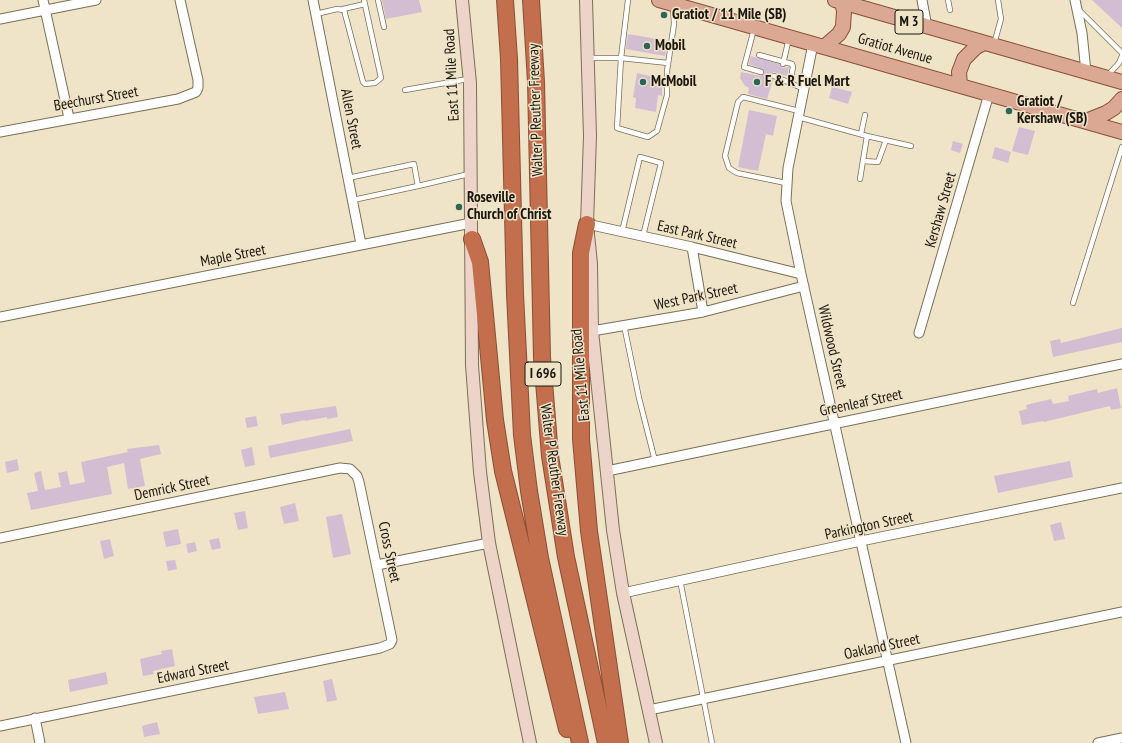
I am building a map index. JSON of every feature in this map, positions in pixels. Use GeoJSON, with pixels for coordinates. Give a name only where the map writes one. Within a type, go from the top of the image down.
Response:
{"type":"FeatureCollection","features":[{"type":"Feature","properties":{"kind":"highway","name":"Walter P Reuther Freeway"},"geometry":{"type":"LineString","coordinates":[[505,0],[509,59],[516,318],[522,435],[528,491],[540,558],[580,743]]}},
{"type":"Feature","properties":{"kind":"highway","name":"Walter P Reuther Freeway"},"geometry":{"type":"LineString","coordinates":[[531,0],[536,82],[542,364],[550,456],[566,557],[606,743]]}},
{"type":"Feature","properties":{"kind":"highway"},"geometry":{"type":"LineString","coordinates":[[587,224],[581,253],[581,439],[589,531],[620,743]]}},
{"type":"Feature","properties":{"kind":"highway"},"geometry":{"type":"LineString","coordinates":[[472,239],[480,262],[495,420],[503,471],[571,743]]}},
{"type":"Feature","properties":{"kind":"main road","name":"East 11 Mile Road"},"geometry":{"type":"LineString","coordinates":[[462,0],[470,79],[472,365],[475,419],[489,543],[530,743]]}},
{"type":"Feature","properties":{"kind":"main road","name":"East 11 Mile Road"},"geometry":{"type":"LineString","coordinates":[[586,0],[590,136],[587,224],[591,264],[592,331],[613,530],[623,593],[656,743]]}},
{"type":"Feature","properties":{"kind":"main road","name":"Gratiot Avenue"},"geometry":{"type":"LineString","coordinates":[[659,0],[672,2],[755,28],[1122,132]]}},
{"type":"Feature","properties":{"kind":"main road","name":"Gratiot Avenue"},"geometry":{"type":"LineString","coordinates":[[838,1],[1122,82]]}},
{"type":"Feature","properties":{"kind":"main road"},"geometry":{"type":"LineString","coordinates":[[818,45],[839,34],[843,27],[844,11],[838,1]]}},
{"type":"Feature","properties":{"kind":"main road"},"geometry":{"type":"LineString","coordinates":[[960,85],[960,65],[964,59],[976,47],[989,44]]}},
{"type":"Feature","properties":{"kind":"main road"},"geometry":{"type":"LineString","coordinates":[[1086,121],[1106,113],[1114,108],[1122,99]]}},
{"type":"Feature","properties":{"kind":"street"},"geometry":{"type":"LineString","coordinates":[[0,19],[44,5],[96,0]]}},
{"type":"Feature","properties":{"kind":"street","name":"Beechurst Street"},"geometry":{"type":"LineString","coordinates":[[0,132],[68,118],[178,99],[196,92],[198,88],[198,80],[180,0]]}},
{"type":"Feature","properties":{"kind":"street","name":"Allen Street"},"geometry":{"type":"LineString","coordinates":[[313,0],[361,244]]}},
{"type":"Feature","properties":{"kind":"street"},"geometry":{"type":"LineString","coordinates":[[922,0],[927,27]]}},
{"type":"Feature","properties":{"kind":"street"},"geometry":{"type":"LineString","coordinates":[[1076,4],[1082,33],[1086,72]]}},
{"type":"Feature","properties":{"kind":"street"},"geometry":{"type":"LineString","coordinates":[[44,5],[68,118]]}},
{"type":"Feature","properties":{"kind":"street"},"geometry":{"type":"LineString","coordinates":[[800,274],[786,201],[786,183],[798,114],[818,45]]}},
{"type":"Feature","properties":{"kind":"street","name":"Kershaw Street"},"geometry":{"type":"LineString","coordinates":[[919,333],[989,94]]}},
{"type":"Feature","properties":{"kind":"street","name":"Maple Street"},"geometry":{"type":"LineString","coordinates":[[0,317],[471,223]]}},
{"type":"Feature","properties":{"kind":"street","name":"East Park Street"},"geometry":{"type":"LineString","coordinates":[[587,224],[692,247],[800,274]]}},
{"type":"Feature","properties":{"kind":"street"},"geometry":{"type":"LineString","coordinates":[[692,247],[703,312]]}},
{"type":"Feature","properties":{"kind":"street","name":"Wildwood Street"},"geometry":{"type":"LineString","coordinates":[[800,274],[804,286],[906,743]]}},
{"type":"Feature","properties":{"kind":"street","name":"West Park Street"},"geometry":{"type":"LineString","coordinates":[[592,331],[703,312],[804,286]]}},
{"type":"Feature","properties":{"kind":"street","name":"Greenleaf Street"},"geometry":{"type":"LineString","coordinates":[[607,471],[1122,364]]}},
{"type":"Feature","properties":{"kind":"street","name":"Demrick Street"},"geometry":{"type":"LineString","coordinates":[[0,538],[340,468],[350,469]]}},
{"type":"Feature","properties":{"kind":"street","name":"Cross Street"},"geometry":{"type":"LineString","coordinates":[[350,469],[357,476],[359,482],[392,634],[390,644]]}},
{"type":"Feature","properties":{"kind":"street","name":"Parkington Street"},"geometry":{"type":"LineString","coordinates":[[623,593],[861,541],[1122,488]]}},
{"type":"Feature","properties":{"kind":"street"},"geometry":{"type":"LineString","coordinates":[[377,565],[489,543]]}},
{"type":"Feature","properties":{"kind":"street","name":"Oakland Street"},"geometry":{"type":"LineString","coordinates":[[649,710],[1122,612]]}},
{"type":"Feature","properties":{"kind":"street","name":"Edward Street"},"geometry":{"type":"LineString","coordinates":[[0,726],[380,648],[390,644]]}},
{"type":"Feature","properties":{"kind":"street"},"geometry":{"type":"LineString","coordinates":[[35,718],[40,743]]}},
{"type":"Feature","properties":{"kind":"street"},"geometry":{"type":"LineString","coordinates":[[1098,743],[1122,738]]}},
{"type":"Feature","properties":{"kind":"lane"},"geometry":{"type":"LineString","coordinates":[[378,0],[384,27]]}},
{"type":"Feature","properties":{"kind":"lane"},"geometry":{"type":"LineString","coordinates":[[628,0],[621,58],[617,128],[648,137],[657,131],[667,95],[668,63],[674,24],[672,2]]}},
{"type":"Feature","properties":{"kind":"lane"},"geometry":{"type":"LineString","coordinates":[[948,0],[950,10]]}},
{"type":"Feature","properties":{"kind":"lane"},"geometry":{"type":"LineString","coordinates":[[989,44],[1001,19],[998,0]]}},
{"type":"Feature","properties":{"kind":"lane"},"geometry":{"type":"LineString","coordinates":[[316,14],[343,9],[364,2],[380,78],[375,84],[365,84],[363,82],[346,12],[343,9]]}},
{"type":"Feature","properties":{"kind":"lane"},"geometry":{"type":"LineString","coordinates":[[1076,4],[1122,54],[1119,63],[1105,77]]}},
{"type":"Feature","properties":{"kind":"lane"},"geometry":{"type":"LineString","coordinates":[[755,28],[744,68],[761,72]]}},
{"type":"Feature","properties":{"kind":"lane"},"geometry":{"type":"LineString","coordinates":[[783,63],[789,37]]}},
{"type":"Feature","properties":{"kind":"lane"},"geometry":{"type":"LineString","coordinates":[[748,52],[759,57],[792,64],[793,67],[790,83]]}},
{"type":"Feature","properties":{"kind":"lane"},"geometry":{"type":"LineString","coordinates":[[588,58],[621,58],[668,63]]}},
{"type":"Feature","properties":{"kind":"lane"},"geometry":{"type":"LineString","coordinates":[[774,76],[780,77],[804,89]]}},
{"type":"Feature","properties":{"kind":"lane"},"geometry":{"type":"LineString","coordinates":[[405,90],[470,79]]}},
{"type":"Feature","properties":{"kind":"lane"},"geometry":{"type":"LineString","coordinates":[[786,183],[737,173],[729,168],[725,160],[725,156],[738,102],[743,97],[860,134],[911,146]]}},
{"type":"Feature","properties":{"kind":"lane"},"geometry":{"type":"LineString","coordinates":[[860,134],[865,115]]}},
{"type":"Feature","properties":{"kind":"lane"},"geometry":{"type":"LineString","coordinates":[[860,179],[867,136]]}},
{"type":"Feature","properties":{"kind":"lane"},"geometry":{"type":"LineString","coordinates":[[863,161],[878,162],[886,140]]}},
{"type":"Feature","properties":{"kind":"lane"},"geometry":{"type":"LineString","coordinates":[[1073,303],[1122,147]]}},
{"type":"Feature","properties":{"kind":"lane"},"geometry":{"type":"LineString","coordinates":[[622,232],[640,157],[661,163],[643,236]]}},
{"type":"Feature","properties":{"kind":"lane"},"geometry":{"type":"LineString","coordinates":[[348,178],[414,164],[418,186]]}},
{"type":"Feature","properties":{"kind":"lane"},"geometry":{"type":"LineString","coordinates":[[352,200],[471,174]]}},
{"type":"Feature","properties":{"kind":"lane"},"geometry":{"type":"LineString","coordinates":[[624,325],[639,398],[655,461]]}},
{"type":"Feature","properties":{"kind":"lane"},"geometry":{"type":"LineString","coordinates":[[680,580],[712,743]]}},
{"type":"Feature","properties":{"kind":"building"},"geometry":{"type":"Polygon","coordinates":[[[382,0],[419,0],[422,12],[386,19],[382,0]]]}},
{"type":"Feature","properties":{"kind":"building"},"geometry":{"type":"Polygon","coordinates":[[[1092,0],[1122,0],[1122,28],[1092,0]]]}},
{"type":"Feature","properties":{"kind":"building"},"geometry":{"type":"Polygon","coordinates":[[[628,34],[668,41],[665,56],[626,49],[628,34]]]}},
{"type":"Feature","properties":{"kind":"building"},"geometry":{"type":"Polygon","coordinates":[[[751,56],[779,64],[782,68],[789,67],[787,76],[774,72],[771,74],[771,78],[773,80],[767,99],[748,94],[749,88],[745,86],[740,78],[741,72],[760,76],[764,73],[762,69],[749,64],[751,56]]]}},
{"type":"Feature","properties":{"kind":"building"},"geometry":{"type":"Polygon","coordinates":[[[637,73],[662,79],[662,96],[658,95],[656,112],[635,108],[636,98],[633,97],[637,73]]]}},
{"type":"Feature","properties":{"kind":"building"},"geometry":{"type":"Polygon","coordinates":[[[832,87],[852,92],[848,104],[829,98],[832,87]]]}},
{"type":"Feature","properties":{"kind":"building"},"geometry":{"type":"Polygon","coordinates":[[[749,110],[777,116],[773,136],[766,134],[758,171],[738,167],[749,110]]]}},
{"type":"Feature","properties":{"kind":"building"},"geometry":{"type":"Polygon","coordinates":[[[1019,127],[1035,131],[1028,155],[1012,151],[1019,127]]]}},
{"type":"Feature","properties":{"kind":"building"},"geometry":{"type":"Polygon","coordinates":[[[953,141],[963,144],[960,153],[951,150],[953,141]]]}},
{"type":"Feature","properties":{"kind":"building"},"geometry":{"type":"Polygon","coordinates":[[[995,147],[1011,152],[1008,163],[992,158],[995,147]]]}},
{"type":"Feature","properties":{"kind":"building"},"geometry":{"type":"Polygon","coordinates":[[[1122,328],[1122,342],[1053,357],[1050,341],[1060,339],[1061,343],[1122,328]]]}},
{"type":"Feature","properties":{"kind":"building"},"geometry":{"type":"Polygon","coordinates":[[[1117,388],[1121,408],[1111,410],[1110,406],[1044,422],[1022,425],[1019,411],[1027,409],[1026,405],[1051,399],[1053,404],[1069,401],[1068,396],[1097,389],[1098,393],[1117,388]]]}},
{"type":"Feature","properties":{"kind":"building"},"geometry":{"type":"Polygon","coordinates":[[[336,406],[338,417],[305,420],[282,425],[280,414],[336,406]]]}},
{"type":"Feature","properties":{"kind":"building"},"geometry":{"type":"Polygon","coordinates":[[[256,416],[258,426],[247,428],[245,418],[256,416]]]}},
{"type":"Feature","properties":{"kind":"building"},"geometry":{"type":"Polygon","coordinates":[[[350,429],[353,441],[270,458],[268,446],[350,429]]]}},
{"type":"Feature","properties":{"kind":"building"},"geometry":{"type":"Polygon","coordinates":[[[159,445],[161,454],[140,459],[145,486],[128,489],[124,463],[107,467],[112,494],[31,510],[27,493],[38,491],[34,473],[41,471],[45,490],[61,487],[58,473],[67,471],[70,485],[85,482],[81,462],[128,452],[127,449],[159,445]]]}},
{"type":"Feature","properties":{"kind":"building"},"geometry":{"type":"Polygon","coordinates":[[[252,447],[255,465],[245,467],[241,450],[252,447]]]}},
{"type":"Feature","properties":{"kind":"building"},"geometry":{"type":"Polygon","coordinates":[[[17,459],[19,470],[7,473],[5,462],[17,459]]]}},
{"type":"Feature","properties":{"kind":"building"},"geometry":{"type":"Polygon","coordinates":[[[1070,461],[1073,477],[998,493],[994,476],[1070,461]]]}},
{"type":"Feature","properties":{"kind":"building"},"geometry":{"type":"Polygon","coordinates":[[[295,503],[299,521],[284,524],[280,507],[295,503]]]}},
{"type":"Feature","properties":{"kind":"building"},"geometry":{"type":"Polygon","coordinates":[[[245,511],[248,528],[238,530],[234,513],[245,511]]]}},
{"type":"Feature","properties":{"kind":"building"},"geometry":{"type":"Polygon","coordinates":[[[342,514],[351,554],[333,558],[326,517],[342,514]]]}},
{"type":"Feature","properties":{"kind":"building"},"geometry":{"type":"Polygon","coordinates":[[[1061,522],[1065,539],[1054,541],[1050,525],[1061,522]]]}},
{"type":"Feature","properties":{"kind":"building"},"geometry":{"type":"Polygon","coordinates":[[[178,529],[181,544],[166,547],[163,532],[178,529]]]}},
{"type":"Feature","properties":{"kind":"building"},"geometry":{"type":"Polygon","coordinates":[[[219,538],[221,548],[212,550],[209,540],[219,538]]]}},
{"type":"Feature","properties":{"kind":"building"},"geometry":{"type":"Polygon","coordinates":[[[110,539],[114,556],[104,559],[100,541],[110,539]]]}},
{"type":"Feature","properties":{"kind":"building"},"geometry":{"type":"Polygon","coordinates":[[[195,542],[197,551],[188,553],[186,544],[195,542]]]}},
{"type":"Feature","properties":{"kind":"building"},"geometry":{"type":"Polygon","coordinates":[[[175,560],[177,569],[168,571],[166,561],[175,560]]]}},
{"type":"Feature","properties":{"kind":"building"},"geometry":{"type":"Polygon","coordinates":[[[172,649],[175,666],[153,671],[154,674],[143,676],[140,659],[162,654],[161,651],[172,649]]]}},
{"type":"Feature","properties":{"kind":"building"},"geometry":{"type":"Polygon","coordinates":[[[106,672],[108,684],[70,692],[68,680],[106,672]]]}},
{"type":"Feature","properties":{"kind":"building"},"geometry":{"type":"Polygon","coordinates":[[[332,679],[337,700],[327,702],[323,681],[332,679]]]}},
{"type":"Feature","properties":{"kind":"building"},"geometry":{"type":"Polygon","coordinates":[[[285,692],[289,709],[258,714],[254,697],[285,692]]]}},
{"type":"Feature","properties":{"kind":"building"},"geometry":{"type":"Polygon","coordinates":[[[157,722],[160,734],[144,737],[142,726],[157,722]]]}},
{"type":"Feature","properties":{"kind":"place","name":"Gratiot / 11 Mile (SB)"},"geometry":{"type":"Point","coordinates":[664,15]}},
{"type":"Feature","properties":{"kind":"place","name":"Mobil"},"geometry":{"type":"Point","coordinates":[647,46]}},
{"type":"Feature","properties":{"kind":"place","name":"McMobil"},"geometry":{"type":"Point","coordinates":[643,82]}},
{"type":"Feature","properties":{"kind":"place","name":"F & R Fuel Mart"},"geometry":{"type":"Point","coordinates":[757,82]}},
{"type":"Feature","properties":{"kind":"place","name":"Gratiot / Kershaw (SB)"},"geometry":{"type":"Point","coordinates":[1009,111]}},
{"type":"Feature","properties":{"kind":"place","name":"Roseville Church of Christ"},"geometry":{"type":"Point","coordinates":[459,207]}}]}
